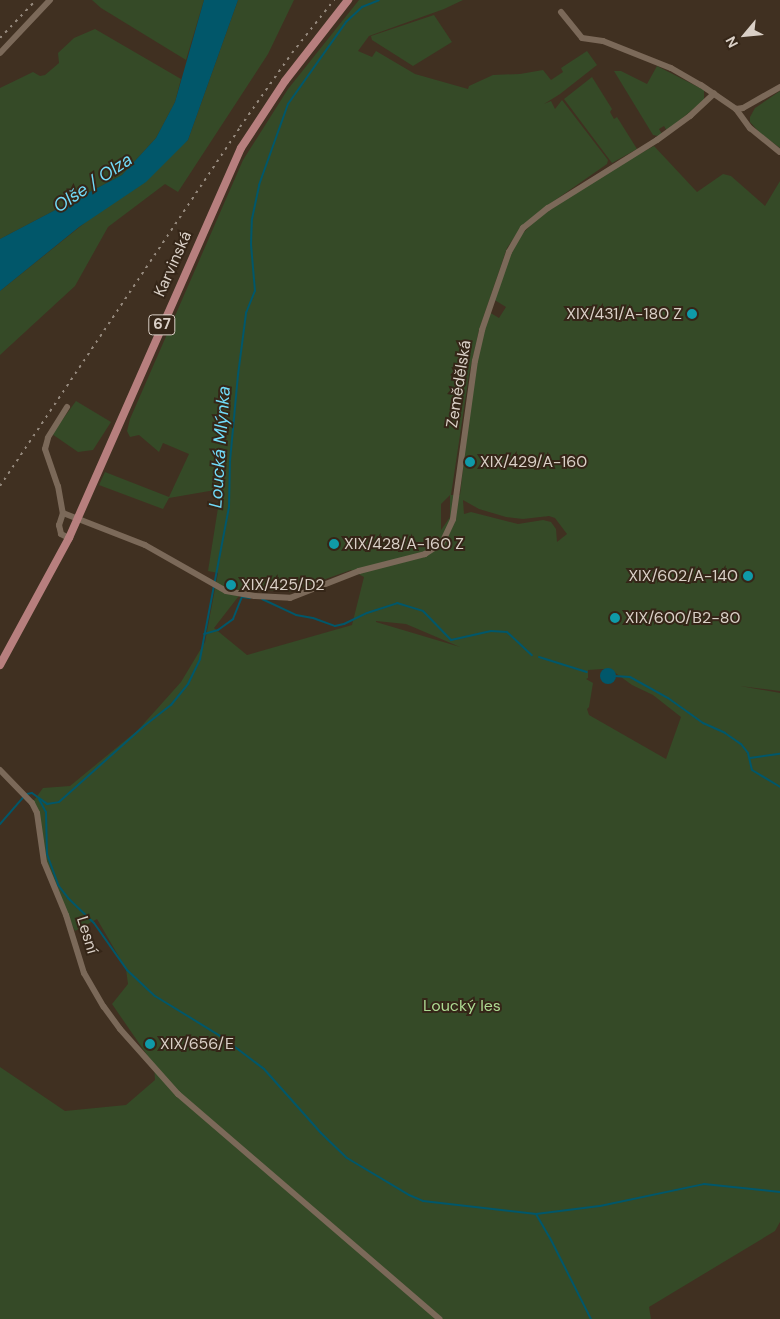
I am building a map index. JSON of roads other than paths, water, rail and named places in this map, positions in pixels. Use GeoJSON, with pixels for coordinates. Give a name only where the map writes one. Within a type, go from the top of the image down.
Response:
{"type":"FeatureCollection","features":[{"type":"Feature","properties":{"kind":"main road","name":"Karvinská"},"geometry":{"type":"LineString","coordinates":[[0,665],[69,538],[241,148],[285,81],[348,0]]}},
{"type":"Feature","properties":{"kind":"street"},"geometry":{"type":"LineString","coordinates":[[0,53],[50,0]]}},
{"type":"Feature","properties":{"kind":"street"},"geometry":{"type":"LineString","coordinates":[[561,12],[582,38],[603,41],[671,68],[702,85],[736,109],[750,128],[780,152]]}},
{"type":"Feature","properties":{"kind":"street"},"geometry":{"type":"LineString","coordinates":[[736,109],[743,108],[780,87]]}},
{"type":"Feature","properties":{"kind":"street","name":"Zemědělská"},"geometry":{"type":"LineString","coordinates":[[63,513],[76,520],[145,545],[226,591],[255,596],[290,598],[359,571],[425,554],[442,543],[453,519],[475,361],[482,330],[509,252],[523,228],[548,208],[657,140],[690,116],[714,94]]}},
{"type":"Feature","properties":{"kind":"street"},"geometry":{"type":"LineString","coordinates":[[67,407],[48,438],[45,449],[58,486],[63,513],[59,525],[61,534],[69,538]]}},
{"type":"Feature","properties":{"kind":"street","name":"Lesní"},"geometry":{"type":"LineString","coordinates":[[0,770],[25,796],[37,813],[44,862],[66,915],[84,973],[120,1029],[178,1094],[440,1319]]}},
{"type":"Feature","properties":{"kind":"water"},"geometry":{"type":"Polygon","coordinates":[[[204,0],[238,0],[188,140],[146,182],[79,227],[0,291],[0,239],[122,175],[156,138],[175,102],[204,0]]]}},
{"type":"Feature","properties":{"kind":"water"},"geometry":{"type":"Polygon","coordinates":[[[608,668],[614,670],[616,676],[614,682],[608,684],[602,682],[600,676],[602,670],[608,668]]]}},
{"type":"Feature","properties":{"kind":"waterway","name":"Loucká Mlýnka"},"geometry":{"type":"LineString","coordinates":[[27,794],[32,793],[47,804],[59,802],[144,726],[171,705],[188,684],[200,659],[229,507],[230,461],[238,375],[246,313],[255,291],[251,244],[252,219],[259,185],[288,104],[346,22],[362,7],[379,0]]}},
{"type":"Feature","properties":{"kind":"waterway"},"geometry":{"type":"LineString","coordinates":[[204,634],[218,630],[233,619],[242,597],[250,598]]}},
{"type":"Feature","properties":{"kind":"waterway"},"geometry":{"type":"LineString","coordinates":[[262,599],[296,615],[313,618],[335,626],[397,603],[423,611],[451,640],[491,631],[507,632],[532,655]]}},
{"type":"Feature","properties":{"kind":"waterway"},"geometry":{"type":"LineString","coordinates":[[539,657],[587,672]]}},
{"type":"Feature","properties":{"kind":"waterway"},"geometry":{"type":"LineString","coordinates":[[614,676],[630,677],[668,698],[703,723],[725,733],[741,744],[748,753],[752,770],[780,787]]}},
{"type":"Feature","properties":{"kind":"waterway"},"geometry":{"type":"LineString","coordinates":[[750,758],[780,754]]}},
{"type":"Feature","properties":{"kind":"waterway","name":"Loucká Mlýnka"},"geometry":{"type":"LineString","coordinates":[[0,824],[23,798]]}},
{"type":"Feature","properties":{"kind":"waterway"},"geometry":{"type":"LineString","coordinates":[[39,799],[46,812],[47,854],[58,885],[68,898],[94,923],[127,970],[155,996],[222,1037],[264,1069],[321,1133],[347,1158],[409,1195],[423,1201],[536,1214],[591,1319]]}},
{"type":"Feature","properties":{"kind":"waterway"},"geometry":{"type":"LineString","coordinates":[[536,1214],[600,1206],[704,1184],[780,1192]]}},
{"type":"Feature","properties":{"kind":"railway"},"geometry":{"type":"LineString","coordinates":[[0,38],[36,0]]}},
{"type":"Feature","properties":{"kind":"railway"},"geometry":{"type":"LineString","coordinates":[[0,486],[240,127],[292,53],[334,0]]}},
{"type":"Feature","properties":{"kind":"place","name":"XIX/431/A-180 Z"},"geometry":{"type":"Point","coordinates":[692,314]}},
{"type":"Feature","properties":{"kind":"place","name":"XIX/429/A-160"},"geometry":{"type":"Point","coordinates":[470,462]}},
{"type":"Feature","properties":{"kind":"place","name":"XIX/428/A-160 Z"},"geometry":{"type":"Point","coordinates":[334,544]}},
{"type":"Feature","properties":{"kind":"place","name":"XIX/602/A-140"},"geometry":{"type":"Point","coordinates":[748,576]}},
{"type":"Feature","properties":{"kind":"place","name":"XIX/425/D2"},"geometry":{"type":"Point","coordinates":[231,585]}},
{"type":"Feature","properties":{"kind":"place","name":"XIX/600/B2-80"},"geometry":{"type":"Point","coordinates":[615,618]}},
{"type":"Feature","properties":{"kind":"place","name":"XIX/656/E"},"geometry":{"type":"Point","coordinates":[150,1044]}},
{"type":"Feature","properties":{"kind":"water label","name":"Olše / Olza"},"geometry":{"type":"Point","coordinates":[93,183]}},
{"type":"Feature","properties":{"kind":"park label","name":"Loucký les"},"geometry":{"type":"Point","coordinates":[462,1006]}}]}
